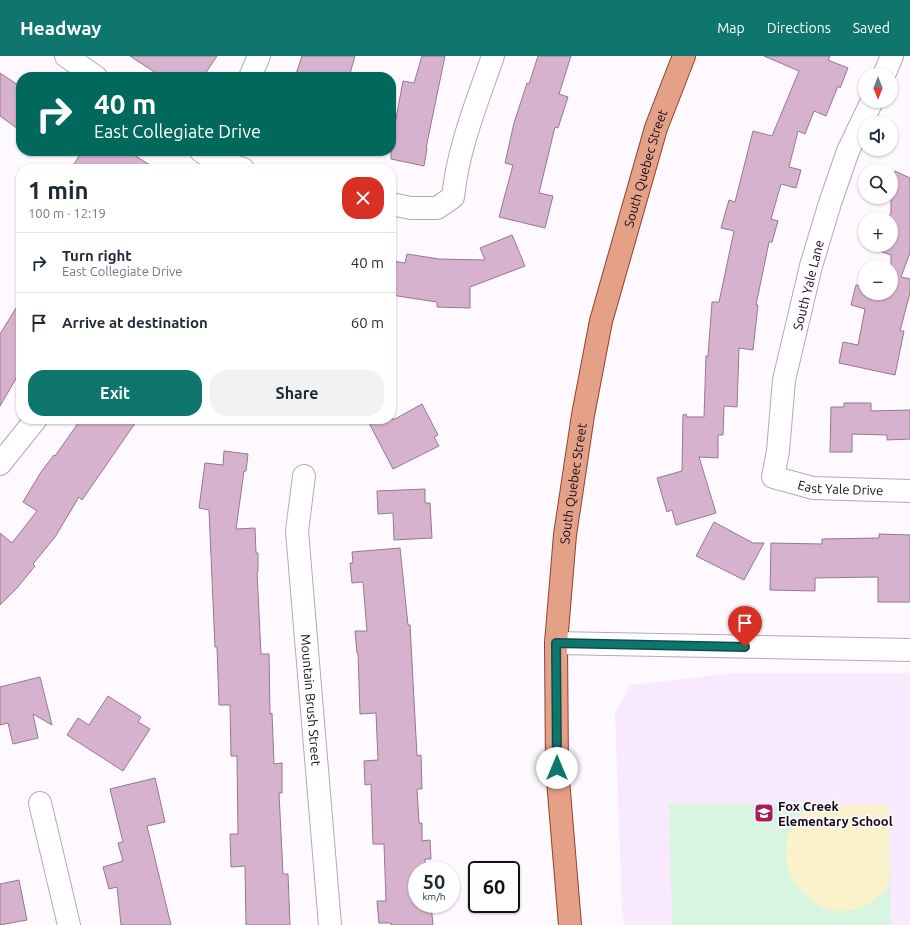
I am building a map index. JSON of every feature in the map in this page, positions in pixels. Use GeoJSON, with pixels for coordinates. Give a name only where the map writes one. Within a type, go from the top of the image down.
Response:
{"type":"FeatureCollection","features":[{"type":"Feature","properties":{"kind":"main road","name":"South Quebec Street"},"geometry":{"type":"LineString","coordinates":[[570,925],[557,768],[556,643],[565,535],[583,415],[601,321],[656,128],[684,56]]}},
{"type":"Feature","properties":{"kind":"street"},"geometry":{"type":"LineString","coordinates":[[66,56],[89,72]]}},
{"type":"Feature","properties":{"kind":"street"},"geometry":{"type":"LineString","coordinates":[[252,72],[259,56]]}},
{"type":"Feature","properties":{"kind":"street"},"geometry":{"type":"LineString","coordinates":[[396,205],[411,208],[438,208],[453,197],[456,176],[467,131],[493,56]]}},
{"type":"Feature","properties":{"kind":"street"},"geometry":{"type":"LineString","coordinates":[[887,68],[892,56]]}},
{"type":"Feature","properties":{"kind":"street","name":"South Yale Lane"},"geometry":{"type":"LineString","coordinates":[[773,477],[778,451],[784,380],[811,266],[830,203],[848,151],[869,108]]}},
{"type":"Feature","properties":{"kind":"street"},"geometry":{"type":"LineString","coordinates":[[208,157],[228,164]]}},
{"type":"Feature","properties":{"kind":"street"},"geometry":{"type":"LineString","coordinates":[[0,464],[32,424]]}},
{"type":"Feature","properties":{"kind":"street","name":"Mountain Brush Street"},"geometry":{"type":"LineString","coordinates":[[304,476],[297,531],[330,925]]}},
{"type":"Feature","properties":{"kind":"street","name":"East Yale Drive"},"geometry":{"type":"LineString","coordinates":[[773,477],[813,488],[910,491]]}},
{"type":"Feature","properties":{"kind":"street"},"geometry":{"type":"LineString","coordinates":[[556,643],[910,650]]}},
{"type":"Feature","properties":{"kind":"street"},"geometry":{"type":"LineString","coordinates":[[40,803],[69,925]]}},
{"type":"Feature","properties":{"kind":"shaded area","name":"Fox Creek Elementary School"},"geometry":{"type":"Polygon","coordinates":[[[735,673],[910,673],[910,925],[625,925],[622,911],[615,714],[630,685],[735,673]]]}},
{"type":"Feature","properties":{"kind":"green space"},"geometry":{"type":"Polygon","coordinates":[[[669,804],[889,805],[891,925],[672,925],[669,804]]]}},
{"type":"Feature","properties":{"kind":"sand"},"geometry":{"type":"Polygon","coordinates":[[[810,805],[889,805],[889,886],[870,903],[855,909],[839,911],[830,910],[811,900],[804,894],[794,881],[787,863],[786,848],[789,833],[795,822],[810,805]]]}},
{"type":"Feature","properties":{"kind":"building"},"geometry":{"type":"Polygon","coordinates":[[[130,56],[217,56],[206,72],[154,72],[130,56]]]}},
{"type":"Feature","properties":{"kind":"building"},"geometry":{"type":"Polygon","coordinates":[[[302,56],[355,56],[350,72],[297,72],[302,56]]]}},
{"type":"Feature","properties":{"kind":"building"},"geometry":{"type":"Polygon","coordinates":[[[422,56],[445,56],[426,148],[424,166],[391,159],[391,156],[396,156],[396,119],[403,81],[414,83],[422,56]]]}},
{"type":"Feature","properties":{"kind":"building"},"geometry":{"type":"Polygon","coordinates":[[[538,56],[571,56],[559,94],[568,97],[558,128],[555,127],[539,193],[553,196],[545,228],[499,217],[513,165],[505,163],[514,123],[527,83],[529,84],[538,56]]]}},
{"type":"Feature","properties":{"kind":"building"},"geometry":{"type":"Polygon","coordinates":[[[764,56],[830,56],[828,60],[848,68],[840,88],[838,86],[826,116],[814,111],[805,134],[798,131],[789,167],[801,170],[796,188],[781,184],[771,219],[778,221],[772,242],[769,242],[756,305],[758,305],[753,350],[739,348],[737,407],[724,406],[723,435],[718,435],[718,458],[699,457],[716,513],[676,525],[672,510],[667,512],[657,478],[682,471],[683,415],[686,414],[687,417],[704,417],[706,356],[708,356],[712,302],[719,302],[734,231],[721,228],[729,200],[735,202],[753,131],[772,136],[799,71],[764,56]]]}},
{"type":"Feature","properties":{"kind":"building"},"geometry":{"type":"Polygon","coordinates":[[[0,73],[16,84],[16,127],[0,116],[0,73]]]}},
{"type":"Feature","properties":{"kind":"building"},"geometry":{"type":"Polygon","coordinates":[[[79,156],[136,156],[148,164],[74,164],[79,156]]]}},
{"type":"Feature","properties":{"kind":"building"},"geometry":{"type":"Polygon","coordinates":[[[898,172],[910,178],[910,253],[901,277],[910,279],[910,293],[900,331],[904,331],[895,375],[839,363],[843,342],[858,345],[865,309],[851,305],[856,285],[858,285],[858,300],[898,300],[898,260],[891,260],[891,255],[882,252],[898,252],[898,212],[891,212],[891,204],[898,204],[898,172]]]}},
{"type":"Feature","properties":{"kind":"building"},"geometry":{"type":"Polygon","coordinates":[[[512,235],[525,266],[470,287],[470,308],[437,307],[437,302],[396,296],[396,262],[405,263],[407,254],[439,259],[485,260],[480,248],[512,235]]]}},
{"type":"Feature","properties":{"kind":"building"},"geometry":{"type":"Polygon","coordinates":[[[16,308],[16,379],[0,406],[0,334],[16,308]]]}},
{"type":"Feature","properties":{"kind":"building"},"geometry":{"type":"Polygon","coordinates":[[[844,403],[871,403],[871,411],[910,410],[910,439],[887,440],[887,435],[852,434],[852,452],[830,452],[831,407],[844,407],[844,403]]]}},
{"type":"Feature","properties":{"kind":"building"},"geometry":{"type":"Polygon","coordinates":[[[422,404],[438,435],[434,437],[439,446],[393,469],[370,424],[396,424],[396,418],[422,404]]]}},
{"type":"Feature","properties":{"kind":"building"},"geometry":{"type":"Polygon","coordinates":[[[77,424],[135,424],[82,500],[79,497],[55,537],[33,564],[35,566],[17,588],[0,605],[0,533],[12,543],[37,511],[23,502],[41,472],[54,455],[55,456],[77,424]]]}},
{"type":"Feature","properties":{"kind":"building"},"geometry":{"type":"Polygon","coordinates":[[[224,451],[248,454],[246,471],[244,471],[236,529],[255,528],[256,553],[258,553],[257,572],[261,654],[269,654],[270,714],[272,713],[274,764],[282,763],[282,793],[279,793],[283,874],[288,874],[290,925],[246,925],[245,866],[231,867],[230,834],[238,834],[237,756],[231,756],[230,705],[219,705],[209,510],[199,508],[205,463],[223,465],[224,451]]]}},
{"type":"Feature","properties":{"kind":"building"},"geometry":{"type":"Polygon","coordinates":[[[425,489],[425,503],[430,503],[432,538],[394,540],[393,513],[378,514],[377,491],[425,489]]]}},
{"type":"Feature","properties":{"kind":"building"},"geometry":{"type":"Polygon","coordinates":[[[714,522],[753,543],[764,543],[744,580],[696,556],[714,522]]]}},
{"type":"Feature","properties":{"kind":"building"},"geometry":{"type":"Polygon","coordinates":[[[879,534],[910,535],[910,602],[878,602],[878,577],[815,578],[815,591],[770,590],[771,543],[822,544],[822,539],[879,538],[879,534]]]}},
{"type":"Feature","properties":{"kind":"building"},"geometry":{"type":"Polygon","coordinates":[[[400,548],[408,625],[410,625],[417,756],[421,755],[422,789],[417,789],[419,823],[422,823],[422,841],[430,840],[431,859],[425,859],[425,861],[408,861],[408,913],[432,913],[433,925],[391,925],[391,923],[379,923],[377,901],[386,901],[384,844],[373,844],[371,784],[365,785],[364,761],[378,760],[376,713],[360,714],[358,653],[355,631],[367,631],[363,582],[352,583],[350,563],[353,563],[352,552],[400,548]]]}},
{"type":"Feature","properties":{"kind":"building"},"geometry":{"type":"Polygon","coordinates":[[[40,677],[52,725],[33,714],[38,738],[13,744],[8,723],[0,725],[0,687],[40,677]]]}},
{"type":"Feature","properties":{"kind":"building"},"geometry":{"type":"Polygon","coordinates":[[[108,696],[141,717],[138,722],[150,729],[123,771],[67,735],[78,718],[89,725],[108,696]]]}},
{"type":"Feature","properties":{"kind":"building"},"geometry":{"type":"Polygon","coordinates":[[[155,778],[165,822],[147,826],[171,925],[121,925],[117,887],[109,889],[103,867],[123,861],[118,843],[123,842],[110,789],[155,778]]]}},
{"type":"Feature","properties":{"kind":"building"},"geometry":{"type":"Polygon","coordinates":[[[19,880],[27,920],[0,925],[0,884],[19,880]]]}},
{"type":"Feature","properties":{"kind":"place","name":"Fox Creek Elementary School"},"geometry":{"type":"Point","coordinates":[764,813]}},
{"type":"Feature","properties":{"kind":"route"},"geometry":{"type":"LineString","coordinates":[[557,768],[556,643],[745,647]]}}]}
